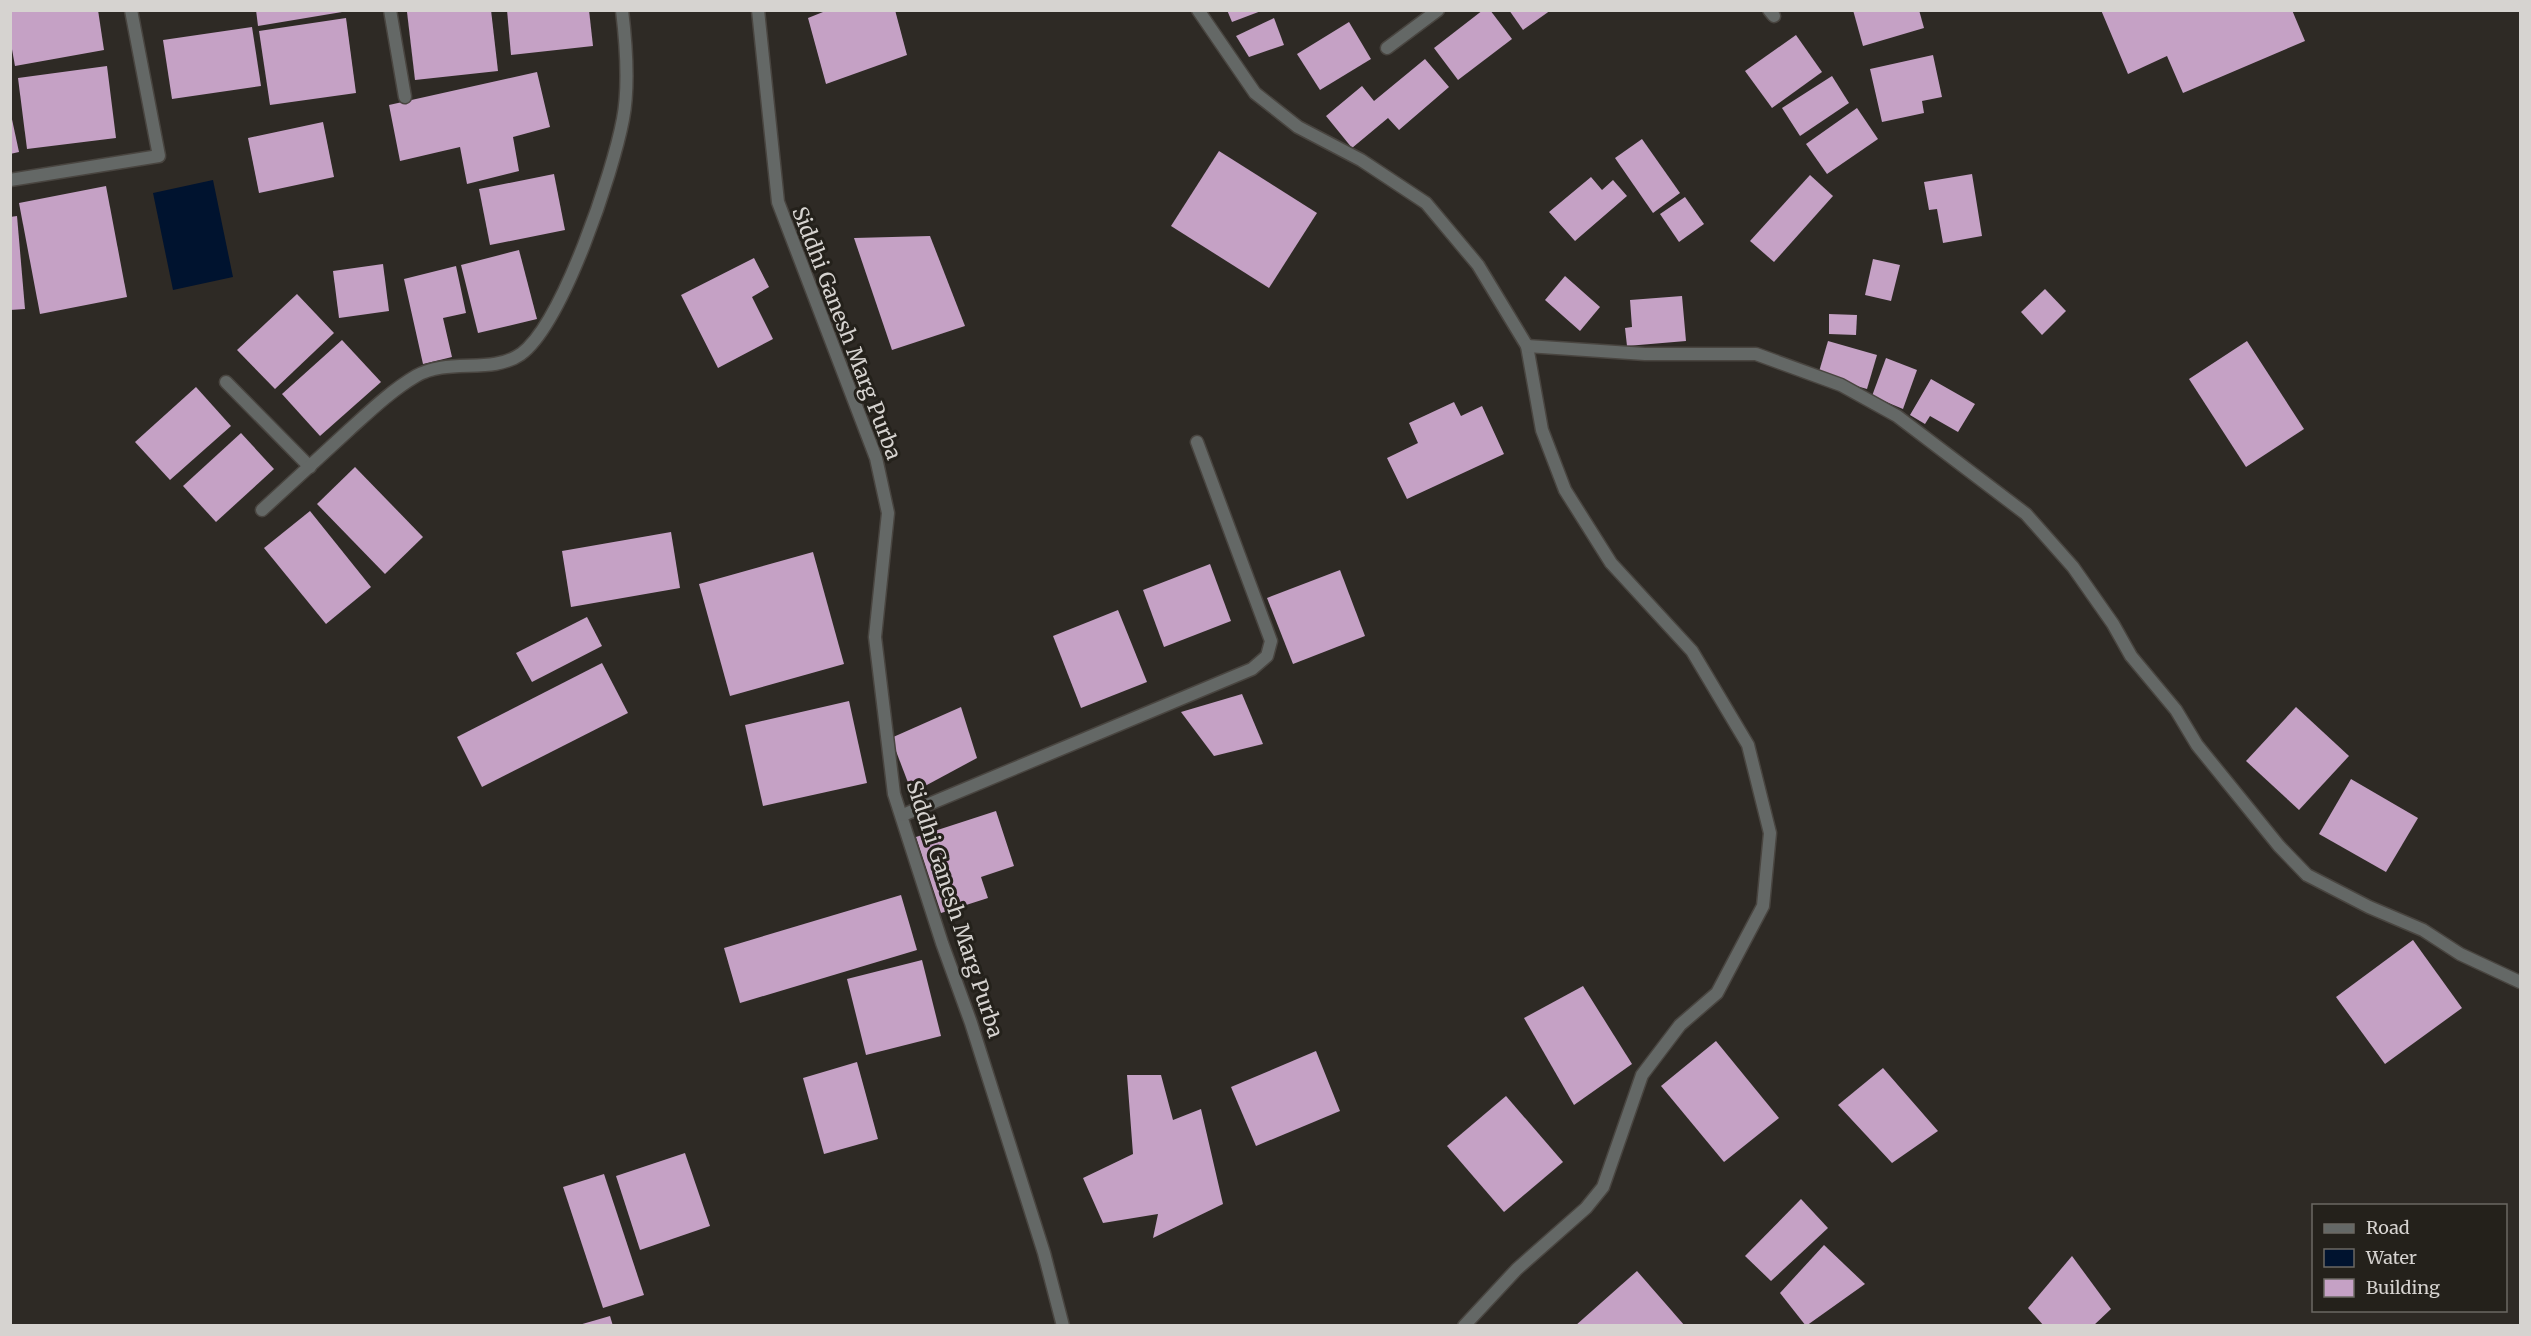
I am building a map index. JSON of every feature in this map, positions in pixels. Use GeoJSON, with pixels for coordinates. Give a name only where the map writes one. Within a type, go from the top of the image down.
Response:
{"type":"FeatureCollection","features":[{"type":"Feature","properties":{"kind":"street"},"geometry":{"type":"LineString","coordinates":[[10,180],[159,156],[130,10]]}},
{"type":"Feature","properties":{"kind":"street"},"geometry":{"type":"LineString","coordinates":[[390,10],[405,97]]}},
{"type":"Feature","properties":{"kind":"street"},"geometry":{"type":"LineString","coordinates":[[262,510],[377,405],[416,376],[439,366],[502,362],[520,354],[543,330],[601,203],[623,118],[626,42],[622,10]]}},
{"type":"Feature","properties":{"kind":"street","name":"Siddhi Ganesh Marg Purba"},"geometry":{"type":"LineString","coordinates":[[758,10],[778,202],[876,458],[888,513],[875,637],[894,794],[903,815],[942,943],[971,1023],[1037,1231],[1062,1326]]}},
{"type":"Feature","properties":{"kind":"street"},"geometry":{"type":"LineString","coordinates":[[1198,10],[1255,93],[1298,127],[1361,160],[1426,203],[1478,265],[1527,346],[1542,430],[1565,490],[1611,563],[1692,651],[1748,745],[1770,833],[1764,906],[1717,993],[1680,1025],[1642,1075],[1603,1187],[1586,1208],[1517,1269],[1464,1326]]}},
{"type":"Feature","properties":{"kind":"street"},"geometry":{"type":"LineString","coordinates":[[1387,48],[1438,10]]}},
{"type":"Feature","properties":{"kind":"street"},"geometry":{"type":"LineString","coordinates":[[1527,346],[1645,354],[1756,354],[1841,385],[1897,416],[2026,514],[2073,567],[2113,624],[2131,656],[2176,710],[2197,745],[2271,837],[2307,875],[2369,907],[2423,930],[2460,954],[2520,982]]}},
{"type":"Feature","properties":{"kind":"street"},"geometry":{"type":"LineString","coordinates":[[226,382],[310,467]]}},
{"type":"Feature","properties":{"kind":"street"},"geometry":{"type":"LineString","coordinates":[[903,815],[1252,669],[1267,656],[1270,641],[1197,442]]}},
{"type":"Feature","properties":{"kind":"water"},"geometry":{"type":"Polygon","coordinates":[[[213,180],[233,277],[173,290],[153,193],[213,180]]]}},
{"type":"Feature","properties":{"kind":"building"},"geometry":{"type":"Polygon","coordinates":[[[10,10],[98,10],[104,50],[15,66],[10,38],[10,10]]]}},
{"type":"Feature","properties":{"kind":"building"},"geometry":{"type":"Polygon","coordinates":[[[256,10],[342,10],[342,12],[258,26],[256,10]]]}},
{"type":"Feature","properties":{"kind":"building"},"geometry":{"type":"Polygon","coordinates":[[[491,10],[498,71],[415,80],[407,12],[491,10]]]}},
{"type":"Feature","properties":{"kind":"building"},"geometry":{"type":"Polygon","coordinates":[[[507,10],[589,10],[593,46],[511,55],[507,10]]]}},
{"type":"Feature","properties":{"kind":"building"},"geometry":{"type":"Polygon","coordinates":[[[828,10],[895,10],[907,55],[826,84],[808,18],[828,10]]]}},
{"type":"Feature","properties":{"kind":"building"},"geometry":{"type":"Polygon","coordinates":[[[1227,10],[1261,10],[1261,11],[1232,22],[1227,10]]]}},
{"type":"Feature","properties":{"kind":"building"},"geometry":{"type":"Polygon","coordinates":[[[1483,10],[1490,10],[1512,39],[1458,80],[1434,48],[1483,10]]]}},
{"type":"Feature","properties":{"kind":"building"},"geometry":{"type":"Polygon","coordinates":[[[1509,10],[1551,10],[1523,30],[1509,10]]]}},
{"type":"Feature","properties":{"kind":"building"},"geometry":{"type":"Polygon","coordinates":[[[1853,10],[1919,10],[1924,28],[1863,46],[1853,10]]]}},
{"type":"Feature","properties":{"kind":"building"},"geometry":{"type":"Polygon","coordinates":[[[2101,10],[2292,10],[2305,41],[2183,93],[2167,56],[2128,74],[2101,10]]]}},
{"type":"Feature","properties":{"kind":"building"},"geometry":{"type":"Polygon","coordinates":[[[346,18],[356,93],[270,105],[259,31],[346,18]]]}},
{"type":"Feature","properties":{"kind":"building"},"geometry":{"type":"Polygon","coordinates":[[[1274,18],[1284,45],[1249,57],[1236,36],[1274,18]]]}},
{"type":"Feature","properties":{"kind":"building"},"geometry":{"type":"Polygon","coordinates":[[[1349,22],[1371,59],[1320,90],[1297,54],[1349,22]]]}},
{"type":"Feature","properties":{"kind":"building"},"geometry":{"type":"Polygon","coordinates":[[[252,27],[261,86],[172,99],[163,40],[252,27]]]}},
{"type":"Feature","properties":{"kind":"building"},"geometry":{"type":"Polygon","coordinates":[[[1796,35],[1822,72],[1772,108],[1745,71],[1796,35]]]}},
{"type":"Feature","properties":{"kind":"building"},"geometry":{"type":"Polygon","coordinates":[[[1933,55],[1942,97],[1922,101],[1924,113],[1882,122],[1870,69],[1933,55]]]}},
{"type":"Feature","properties":{"kind":"building"},"geometry":{"type":"Polygon","coordinates":[[[1425,59],[1449,87],[1399,130],[1388,118],[1352,148],[1326,116],[1362,86],[1374,101],[1425,59]]]}},
{"type":"Feature","properties":{"kind":"building"},"geometry":{"type":"Polygon","coordinates":[[[107,66],[116,138],[27,149],[18,78],[107,66]]]}},
{"type":"Feature","properties":{"kind":"building"},"geometry":{"type":"Polygon","coordinates":[[[537,72],[550,127],[513,137],[519,171],[467,184],[460,147],[400,161],[389,105],[537,72]]]}},
{"type":"Feature","properties":{"kind":"building"},"geometry":{"type":"Polygon","coordinates":[[[1832,76],[1849,103],[1800,136],[1782,108],[1832,76]]]}},
{"type":"Feature","properties":{"kind":"building"},"geometry":{"type":"Polygon","coordinates":[[[1857,108],[1878,139],[1827,174],[1806,144],[1857,108]]]}},
{"type":"Feature","properties":{"kind":"building"},"geometry":{"type":"Polygon","coordinates":[[[10,110],[19,152],[10,154],[10,110]]]}},
{"type":"Feature","properties":{"kind":"building"},"geometry":{"type":"Polygon","coordinates":[[[323,122],[334,177],[259,193],[248,138],[323,122]]]}},
{"type":"Feature","properties":{"kind":"building"},"geometry":{"type":"Polygon","coordinates":[[[1642,139],[1680,193],[1653,213],[1615,158],[1642,139]]]}},
{"type":"Feature","properties":{"kind":"building"},"geometry":{"type":"Polygon","coordinates":[[[1219,151],[1317,213],[1269,288],[1171,226],[1219,151]]]}},
{"type":"Feature","properties":{"kind":"building"},"geometry":{"type":"Polygon","coordinates":[[[554,174],[565,230],[490,245],[479,189],[554,174]]]}},
{"type":"Feature","properties":{"kind":"building"},"geometry":{"type":"Polygon","coordinates":[[[1972,174],[1982,236],[1943,243],[1937,209],[1929,210],[1924,182],[1972,174]]]}},
{"type":"Feature","properties":{"kind":"building"},"geometry":{"type":"Polygon","coordinates":[[[1810,175],[1833,196],[1774,262],[1750,241],[1810,175]]]}},
{"type":"Feature","properties":{"kind":"building"},"geometry":{"type":"Polygon","coordinates":[[[1591,177],[1602,190],[1613,180],[1627,196],[1575,241],[1549,212],[1591,177]]]}},
{"type":"Feature","properties":{"kind":"building"},"geometry":{"type":"Polygon","coordinates":[[[106,186],[127,297],[40,314],[19,203],[106,186]]]}},
{"type":"Feature","properties":{"kind":"building"},"geometry":{"type":"Polygon","coordinates":[[[1685,197],[1704,224],[1679,242],[1660,214],[1685,197]]]}},
{"type":"Feature","properties":{"kind":"building"},"geometry":{"type":"Polygon","coordinates":[[[17,216],[25,309],[10,310],[10,217],[17,216]]]}},
{"type":"Feature","properties":{"kind":"building"},"geometry":{"type":"Polygon","coordinates":[[[930,236],[965,326],[892,350],[854,238],[930,236]]]}},
{"type":"Feature","properties":{"kind":"building"},"geometry":{"type":"Polygon","coordinates":[[[519,250],[537,319],[478,333],[461,265],[519,250]]]}},
{"type":"Feature","properties":{"kind":"building"},"geometry":{"type":"Polygon","coordinates":[[[754,258],[769,287],[752,297],[773,339],[718,368],[681,295],[754,258]]]}},
{"type":"Feature","properties":{"kind":"building"},"geometry":{"type":"Polygon","coordinates":[[[1873,259],[1900,265],[1891,301],[1865,295],[1873,259]]]}},
{"type":"Feature","properties":{"kind":"building"},"geometry":{"type":"Polygon","coordinates":[[[383,264],[389,311],[339,318],[333,271],[383,264]]]}},
{"type":"Feature","properties":{"kind":"building"},"geometry":{"type":"Polygon","coordinates":[[[456,266],[466,313],[443,318],[452,357],[423,364],[404,279],[456,266]]]}},
{"type":"Feature","properties":{"kind":"building"},"geometry":{"type":"Polygon","coordinates":[[[1565,276],[1600,307],[1580,331],[1545,300],[1565,276]]]}},
{"type":"Feature","properties":{"kind":"building"},"geometry":{"type":"Polygon","coordinates":[[[2045,289],[2066,311],[2042,335],[2021,312],[2045,289]]]}},
{"type":"Feature","properties":{"kind":"building"},"geometry":{"type":"Polygon","coordinates":[[[297,294],[334,333],[275,389],[237,350],[297,294]]]}},
{"type":"Feature","properties":{"kind":"building"},"geometry":{"type":"Polygon","coordinates":[[[1682,296],[1686,341],[1627,346],[1625,328],[1632,327],[1630,300],[1682,296]]]}},
{"type":"Feature","properties":{"kind":"building"},"geometry":{"type":"Polygon","coordinates":[[[1829,314],[1857,315],[1856,335],[1829,334],[1829,314]]]}},
{"type":"Feature","properties":{"kind":"building"},"geometry":{"type":"Polygon","coordinates":[[[342,340],[381,382],[320,436],[282,394],[342,340]]]}},
{"type":"Feature","properties":{"kind":"building"},"geometry":{"type":"Polygon","coordinates":[[[1828,341],[1877,355],[1867,389],[1818,375],[1828,341]]]}},
{"type":"Feature","properties":{"kind":"building"},"geometry":{"type":"Polygon","coordinates":[[[2247,341],[2304,429],[2246,467],[2189,379],[2247,341]]]}},
{"type":"Feature","properties":{"kind":"building"},"geometry":{"type":"Polygon","coordinates":[[[1886,358],[1917,370],[1903,409],[1872,396],[1886,358]]]}},
{"type":"Feature","properties":{"kind":"building"},"geometry":{"type":"Polygon","coordinates":[[[1931,379],[1975,404],[1958,432],[1930,416],[1925,424],[1910,415],[1931,379]]]}},
{"type":"Feature","properties":{"kind":"building"},"geometry":{"type":"Polygon","coordinates":[[[196,387],[231,426],[170,480],[135,442],[196,387]]]}},
{"type":"Feature","properties":{"kind":"building"},"geometry":{"type":"Polygon","coordinates":[[[1454,402],[1461,416],[1482,406],[1504,454],[1407,499],[1387,458],[1418,443],[1409,423],[1454,402]]]}},
{"type":"Feature","properties":{"kind":"building"},"geometry":{"type":"Polygon","coordinates":[[[241,433],[274,469],[216,522],[183,486],[241,433]]]}},
{"type":"Feature","properties":{"kind":"building"},"geometry":{"type":"Polygon","coordinates":[[[355,467],[423,537],[385,574],[317,504],[355,467]]]}},
{"type":"Feature","properties":{"kind":"building"},"geometry":{"type":"Polygon","coordinates":[[[310,511],[371,587],[326,624],[264,548],[310,511]]]}},
{"type":"Feature","properties":{"kind":"building"},"geometry":{"type":"Polygon","coordinates":[[[671,532],[680,588],[571,607],[562,551],[671,532]]]}},
{"type":"Feature","properties":{"kind":"building"},"geometry":{"type":"Polygon","coordinates":[[[813,552],[844,664],[730,696],[699,584],[813,552]]]}},
{"type":"Feature","properties":{"kind":"building"},"geometry":{"type":"Polygon","coordinates":[[[1210,564],[1231,621],[1164,647],[1143,590],[1210,564]]]}},
{"type":"Feature","properties":{"kind":"building"},"geometry":{"type":"Polygon","coordinates":[[[1340,570],[1365,636],[1293,664],[1267,598],[1340,570]]]}},
{"type":"Feature","properties":{"kind":"building"},"geometry":{"type":"Polygon","coordinates":[[[1118,610],[1147,682],[1081,708],[1053,636],[1118,610]]]}},
{"type":"Feature","properties":{"kind":"building"},"geometry":{"type":"Polygon","coordinates":[[[587,617],[602,646],[532,682],[516,653],[587,617]]]}},
{"type":"Feature","properties":{"kind":"building"},"geometry":{"type":"Polygon","coordinates":[[[602,663],[628,713],[482,787],[457,737],[602,663]]]}},
{"type":"Feature","properties":{"kind":"building"},"geometry":{"type":"Polygon","coordinates":[[[1242,694],[1263,744],[1214,756],[1181,712],[1242,694]]]}},
{"type":"Feature","properties":{"kind":"building"},"geometry":{"type":"Polygon","coordinates":[[[849,701],[867,783],[763,806],[745,725],[849,701]]]}},
{"type":"Feature","properties":{"kind":"building"},"geometry":{"type":"Polygon","coordinates":[[[961,707],[977,758],[912,793],[891,738],[961,707]]]}},
{"type":"Feature","properties":{"kind":"building"},"geometry":{"type":"Polygon","coordinates":[[[2296,707],[2349,756],[2299,810],[2246,761],[2296,707]]]}},
{"type":"Feature","properties":{"kind":"building"},"geometry":{"type":"Polygon","coordinates":[[[2351,779],[2418,818],[2386,872],[2319,834],[2351,779]]]}},
{"type":"Feature","properties":{"kind":"building"},"geometry":{"type":"Polygon","coordinates":[[[996,811],[1014,866],[981,877],[988,898],[941,913],[916,837],[996,811]]]}},
{"type":"Feature","properties":{"kind":"building"},"geometry":{"type":"Polygon","coordinates":[[[901,895],[917,950],[740,1003],[724,948],[901,895]]]}},
{"type":"Feature","properties":{"kind":"building"},"geometry":{"type":"Polygon","coordinates":[[[2413,940],[2462,1008],[2385,1064],[2336,997],[2413,940]]]}},
{"type":"Feature","properties":{"kind":"building"},"geometry":{"type":"Polygon","coordinates":[[[922,960],[941,1036],[866,1055],[847,979],[922,960]]]}},
{"type":"Feature","properties":{"kind":"building"},"geometry":{"type":"Polygon","coordinates":[[[1583,986],[1632,1064],[1574,1105],[1524,1018],[1583,986]]]}},
{"type":"Feature","properties":{"kind":"building"},"geometry":{"type":"Polygon","coordinates":[[[1716,1041],[1779,1118],[1724,1162],[1661,1086],[1716,1041]]]}},
{"type":"Feature","properties":{"kind":"building"},"geometry":{"type":"Polygon","coordinates":[[[1316,1051],[1340,1111],[1256,1146],[1231,1087],[1316,1051]]]}},
{"type":"Feature","properties":{"kind":"building"},"geometry":{"type":"Polygon","coordinates":[[[857,1062],[878,1139],[824,1154],[803,1078],[857,1062]]]}},
{"type":"Feature","properties":{"kind":"building"},"geometry":{"type":"Polygon","coordinates":[[[1883,1068],[1938,1131],[1892,1163],[1838,1105],[1883,1068]]]}},
{"type":"Feature","properties":{"kind":"building"},"geometry":{"type":"Polygon","coordinates":[[[1127,1075],[1161,1075],[1173,1120],[1201,1109],[1223,1204],[1153,1238],[1158,1214],[1103,1223],[1083,1178],[1133,1154],[1127,1075]]]}},
{"type":"Feature","properties":{"kind":"building"},"geometry":{"type":"Polygon","coordinates":[[[1506,1096],[1563,1162],[1504,1212],[1447,1146],[1506,1096]]]}},
{"type":"Feature","properties":{"kind":"building"},"geometry":{"type":"Polygon","coordinates":[[[685,1153],[710,1226],[640,1250],[616,1176],[685,1153]]]}},
{"type":"Feature","properties":{"kind":"building"},"geometry":{"type":"Polygon","coordinates":[[[604,1174],[644,1295],[603,1308],[563,1187],[604,1174]]]}},
{"type":"Feature","properties":{"kind":"building"},"geometry":{"type":"Polygon","coordinates":[[[1801,1199],[1828,1228],[1771,1281],[1745,1256],[1801,1199]]]}},
{"type":"Feature","properties":{"kind":"building"},"geometry":{"type":"Polygon","coordinates":[[[1824,1245],[1865,1284],[1806,1326],[1780,1293],[1824,1245]]]}},
{"type":"Feature","properties":{"kind":"building"},"geometry":{"type":"Polygon","coordinates":[[[2072,1256],[2111,1309],[2093,1326],[2044,1326],[2028,1308],[2072,1256]]]}},
{"type":"Feature","properties":{"kind":"building"},"geometry":{"type":"Polygon","coordinates":[[[1637,1271],[1685,1326],[1575,1326],[1637,1271]]]}},
{"type":"Feature","properties":{"kind":"building"},"geometry":{"type":"Polygon","coordinates":[[[610,1316],[613,1326],[579,1326],[579,1325],[610,1316]]]}}]}
